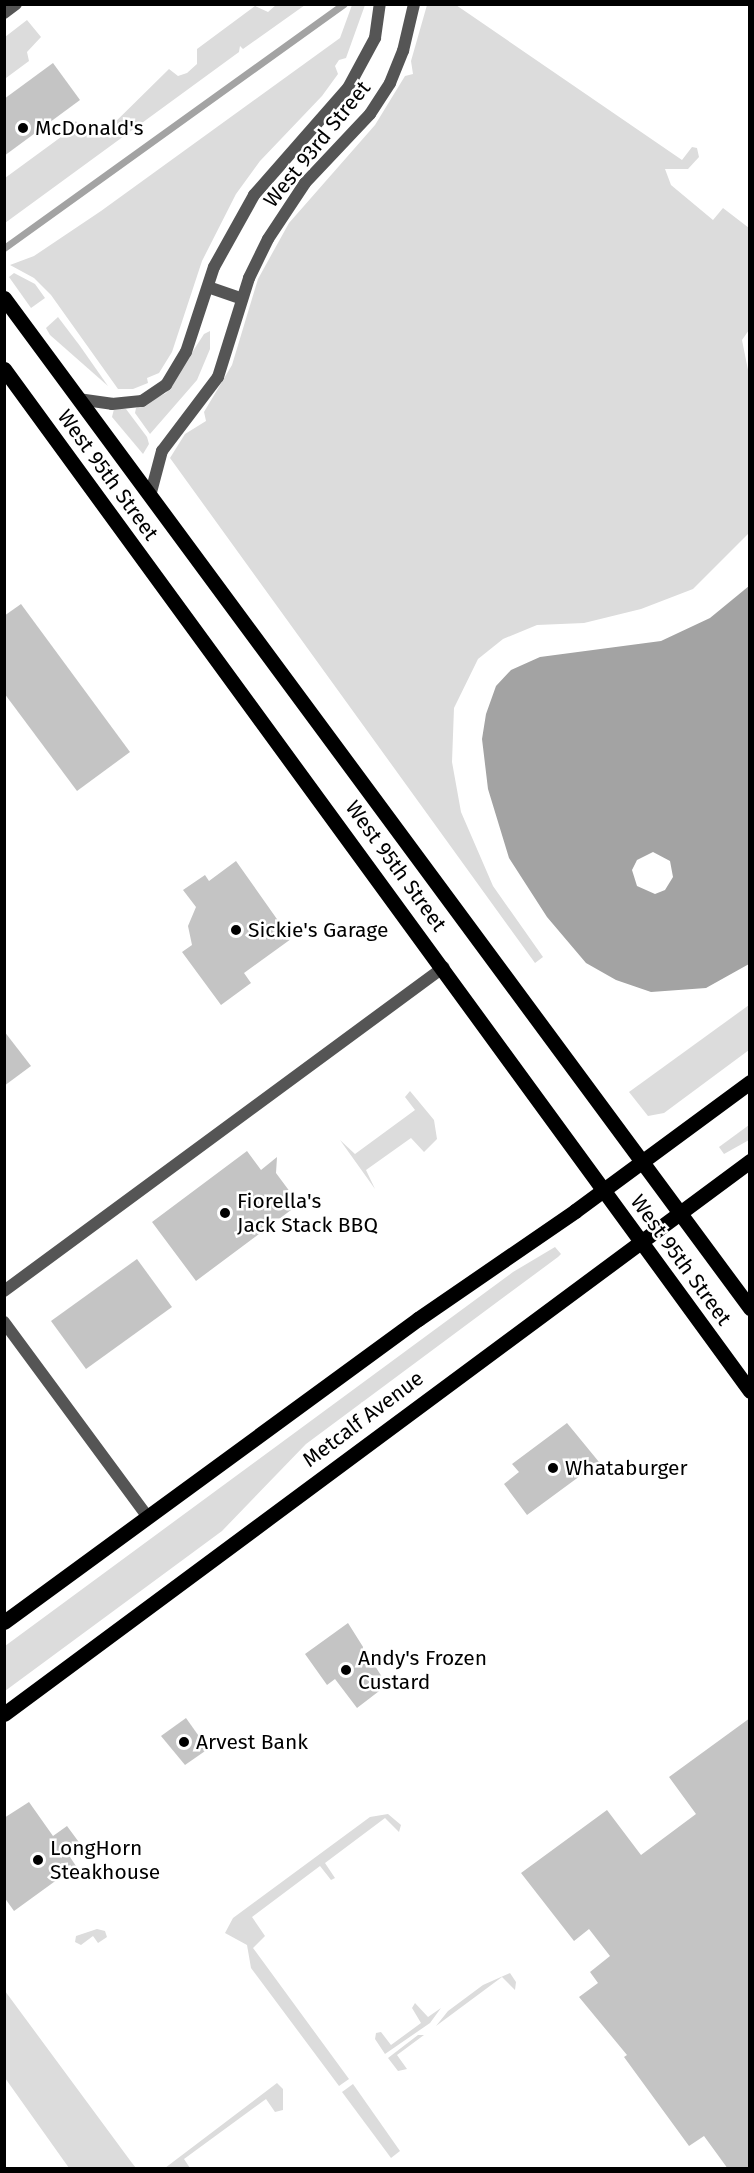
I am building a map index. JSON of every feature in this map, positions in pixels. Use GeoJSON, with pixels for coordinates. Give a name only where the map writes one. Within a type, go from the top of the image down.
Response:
{"type":"FeatureCollection","features":[{"type":"Feature","properties":{"kind":"main road","name":"West 95th Street"},"geometry":{"type":"LineString","coordinates":[[4,298],[750,1308]]}},
{"type":"Feature","properties":{"kind":"main road","name":"West 95th Street"},"geometry":{"type":"LineString","coordinates":[[4,369],[9,386],[444,967],[750,1391]]}},
{"type":"Feature","properties":{"kind":"main road"},"geometry":{"type":"LineString","coordinates":[[4,1622],[418,1318],[604,1190],[750,1082]]}},
{"type":"Feature","properties":{"kind":"main road","name":"Metcalf Avenue"},"geometry":{"type":"LineString","coordinates":[[4,1714],[750,1161]]}},
{"type":"Feature","properties":{"kind":"street"},"geometry":{"type":"LineString","coordinates":[[4,13],[16,4]]}},
{"type":"Feature","properties":{"kind":"street","name":"West 93rd Street"},"geometry":{"type":"LineString","coordinates":[[78,399],[112,404],[142,401],[166,385],[186,352],[214,267],[254,195],[348,88],[375,38],[380,4]]}},
{"type":"Feature","properties":{"kind":"street","name":"West 93rd Street"},"geometry":{"type":"LineString","coordinates":[[150,496],[162,451],[218,377],[249,278],[281,216],[305,183],[370,114],[390,82],[403,51],[414,4]]}},
{"type":"Feature","properties":{"kind":"street"},"geometry":{"type":"LineString","coordinates":[[208,287],[242,299]]}},
{"type":"Feature","properties":{"kind":"street"},"geometry":{"type":"LineString","coordinates":[[4,1291],[444,967]]}},
{"type":"Feature","properties":{"kind":"street"},"geometry":{"type":"LineString","coordinates":[[4,1322],[148,1517]]}},
{"type":"Feature","properties":{"kind":"shaded area"},"geometry":{"type":"Polygon","coordinates":[[[276,5],[305,5],[243,49],[240,46],[239,52],[5,223],[5,178],[61,137],[76,121],[84,134],[100,137],[169,69],[178,76],[187,73],[197,64],[197,49],[255,6],[268,12],[276,5]]]}},
{"type":"Feature","properties":{"kind":"shaded area"},"geometry":{"type":"Polygon","coordinates":[[[352,5],[365,5],[346,58],[339,60],[335,66],[338,74],[322,96],[260,161],[236,194],[202,261],[172,352],[159,373],[147,378],[148,383],[133,389],[118,389],[51,295],[34,278],[10,265],[34,256],[101,211],[340,38],[352,5]]]}},
{"type":"Feature","properties":{"kind":"shaded area"},"geometry":{"type":"Polygon","coordinates":[[[427,5],[456,5],[682,160],[692,147],[697,148],[699,157],[688,169],[665,169],[671,185],[713,220],[723,208],[749,228],[749,330],[742,340],[750,380],[749,533],[693,589],[641,609],[584,623],[537,625],[503,639],[478,659],[454,708],[452,762],[461,812],[493,886],[543,957],[535,963],[170,458],[185,434],[206,421],[204,412],[232,365],[258,279],[289,223],[375,125],[405,76],[413,74],[411,61],[427,5]]]}},
{"type":"Feature","properties":{"kind":"shaded area"},"geometry":{"type":"Polygon","coordinates":[[[27,20],[41,37],[27,52],[29,61],[6,78],[5,37],[27,20]]]}},
{"type":"Feature","properties":{"kind":"shaded area"},"geometry":{"type":"Polygon","coordinates":[[[14,273],[35,284],[45,298],[31,308],[9,277],[14,273]]]}},
{"type":"Feature","properties":{"kind":"shaded area"},"geometry":{"type":"Polygon","coordinates":[[[58,317],[108,386],[50,335],[46,328],[58,317]]]}},
{"type":"Feature","properties":{"kind":"shaded area"},"geometry":{"type":"Polygon","coordinates":[[[210,331],[210,349],[197,380],[150,434],[135,413],[136,408],[166,393],[204,334],[210,331]]]}},
{"type":"Feature","properties":{"kind":"shaded area"},"geometry":{"type":"Polygon","coordinates":[[[114,409],[126,409],[147,437],[149,444],[143,454],[112,417],[114,409]]]}},
{"type":"Feature","properties":{"kind":"shaded area"},"geometry":{"type":"Polygon","coordinates":[[[749,586],[749,964],[706,988],[651,992],[616,980],[586,963],[547,917],[509,858],[488,789],[482,739],[486,714],[496,686],[511,670],[540,657],[661,641],[710,618],[749,586]],[[653,852],[637,860],[632,870],[637,886],[655,894],[665,890],[673,877],[670,861],[653,852]]]}},
{"type":"Feature","properties":{"kind":"shaded area"},"geometry":{"type":"Polygon","coordinates":[[[749,1005],[749,1050],[664,1113],[648,1116],[629,1092],[749,1005]]]}},
{"type":"Feature","properties":{"kind":"shaded area"},"geometry":{"type":"Polygon","coordinates":[[[410,1091],[434,1120],[437,1139],[424,1152],[411,1138],[366,1170],[375,1189],[340,1140],[355,1154],[415,1110],[405,1097],[410,1091]]]}},
{"type":"Feature","properties":{"kind":"shaded area"},"geometry":{"type":"Polygon","coordinates":[[[749,1125],[749,1140],[724,1154],[719,1147],[749,1125]]]}},
{"type":"Feature","properties":{"kind":"shaded area"},"geometry":{"type":"Polygon","coordinates":[[[555,1247],[561,1254],[558,1257],[306,1444],[222,1531],[5,1691],[5,1646],[513,1272],[555,1247]]]}},
{"type":"Feature","properties":{"kind":"shaded area"},"geometry":{"type":"Polygon","coordinates":[[[388,1814],[401,1825],[399,1832],[385,1818],[325,1863],[335,1878],[331,1880],[320,1866],[252,1917],[265,1936],[253,1948],[349,2079],[339,2086],[251,1968],[247,1945],[225,1933],[233,1918],[370,1817],[388,1814]]]}},
{"type":"Feature","properties":{"kind":"shaded area"},"geometry":{"type":"Polygon","coordinates":[[[97,1929],[105,1931],[107,1937],[98,1943],[93,1936],[81,1945],[75,1942],[76,1936],[97,1929]]]}},
{"type":"Feature","properties":{"kind":"shaded area"},"geometry":{"type":"Polygon","coordinates":[[[510,1973],[516,1982],[515,1990],[502,1977],[436,2026],[448,2011],[483,1985],[510,1973]]]}},
{"type":"Feature","properties":{"kind":"shaded area"},"geometry":{"type":"Polygon","coordinates":[[[5,1991],[136,2168],[69,2168],[5,2078],[5,1991]]]}},
{"type":"Feature","properties":{"kind":"shaded area"},"geometry":{"type":"Polygon","coordinates":[[[415,2003],[428,2017],[441,2008],[430,2023],[385,2054],[375,2039],[376,2033],[381,2032],[391,2045],[421,2023],[412,2008],[415,2003]]]}},
{"type":"Feature","properties":{"kind":"shaded area"},"geometry":{"type":"Polygon","coordinates":[[[418,2035],[424,2035],[397,2055],[407,2069],[398,2071],[388,2058],[418,2035]]]}},
{"type":"Feature","properties":{"kind":"shaded area"},"geometry":{"type":"Polygon","coordinates":[[[277,2083],[283,2089],[283,2110],[275,2112],[266,2099],[184,2159],[190,2168],[165,2168],[277,2083]]]}},
{"type":"Feature","properties":{"kind":"shaded area"},"geometry":{"type":"Polygon","coordinates":[[[353,2084],[400,2151],[391,2158],[342,2092],[353,2084]]]}},
{"type":"Feature","properties":{"kind":"building","name":"McDonald's"},"geometry":{"type":"Polygon","coordinates":[[[53,63],[80,100],[4,156],[4,99],[53,63]]]}},
{"type":"Feature","properties":{"kind":"building"},"geometry":{"type":"Polygon","coordinates":[[[21,604],[130,752],[77,791],[4,693],[4,616],[21,604]]]}},
{"type":"Feature","properties":{"kind":"building","name":"Sickie's Garage"},"geometry":{"type":"Polygon","coordinates":[[[236,861],[291,939],[244,973],[251,983],[221,1005],[182,952],[192,945],[188,926],[196,907],[183,890],[205,875],[209,881],[236,861]]]}},
{"type":"Feature","properties":{"kind":"building"},"geometry":{"type":"Polygon","coordinates":[[[4,1031],[31,1066],[4,1086],[4,1031]]]}},
{"type":"Feature","properties":{"kind":"building","name":"Fiorella's Jack Stack BBQ"},"geometry":{"type":"Polygon","coordinates":[[[247,1151],[261,1170],[277,1157],[276,1173],[299,1204],[196,1281],[152,1222],[247,1151]]]}},
{"type":"Feature","properties":{"kind":"building"},"geometry":{"type":"Polygon","coordinates":[[[137,1259],[172,1307],[86,1369],[51,1321],[137,1259]]]}},
{"type":"Feature","properties":{"kind":"building","name":"Whataburger"},"geometry":{"type":"Polygon","coordinates":[[[567,1423],[599,1462],[527,1515],[504,1484],[519,1472],[512,1464],[567,1423]]]}},
{"type":"Feature","properties":{"kind":"building","name":"Andy's Frozen Custard"},"geometry":{"type":"Polygon","coordinates":[[[348,1623],[387,1685],[357,1708],[335,1679],[327,1685],[305,1654],[348,1623]]]}},
{"type":"Feature","properties":{"kind":"building","name":"Arvest Bank"},"geometry":{"type":"Polygon","coordinates":[[[186,1718],[208,1749],[185,1765],[161,1736],[186,1718]]]}},
{"type":"Feature","properties":{"kind":"building"},"geometry":{"type":"Polygon","coordinates":[[[750,1718],[750,2169],[728,2169],[704,2136],[689,2146],[624,2057],[627,2055],[579,1997],[598,1983],[590,1972],[610,1956],[589,1929],[574,1941],[521,1873],[607,1810],[641,1855],[696,1814],[669,1777],[750,1718]]]}},
{"type":"Feature","properties":{"kind":"building","name":"LongHorn Steakhouse"},"geometry":{"type":"Polygon","coordinates":[[[29,1802],[53,1836],[67,1826],[81,1845],[68,1854],[76,1866],[14,1911],[4,1897],[4,1818],[29,1802]]]}},
{"type":"Feature","properties":{"kind":"waterway"},"geometry":{"type":"LineString","coordinates":[[4,248],[343,4]]}},
{"type":"Feature","properties":{"kind":"place","name":"McDonald's"},"geometry":{"type":"Point","coordinates":[23,128]}},
{"type":"Feature","properties":{"kind":"place","name":"Sickie's Garage"},"geometry":{"type":"Point","coordinates":[236,930]}},
{"type":"Feature","properties":{"kind":"place","name":"Fiorella's Jack Stack BBQ"},"geometry":{"type":"Point","coordinates":[225,1213]}},
{"type":"Feature","properties":{"kind":"place","name":"Whataburger"},"geometry":{"type":"Point","coordinates":[553,1468]}},
{"type":"Feature","properties":{"kind":"place","name":"Andy's Frozen Custard"},"geometry":{"type":"Point","coordinates":[346,1670]}},
{"type":"Feature","properties":{"kind":"place","name":"Arvest Bank"},"geometry":{"type":"Point","coordinates":[184,1742]}},
{"type":"Feature","properties":{"kind":"place","name":"LongHorn Steakhouse"},"geometry":{"type":"Point","coordinates":[38,1860]}}]}
